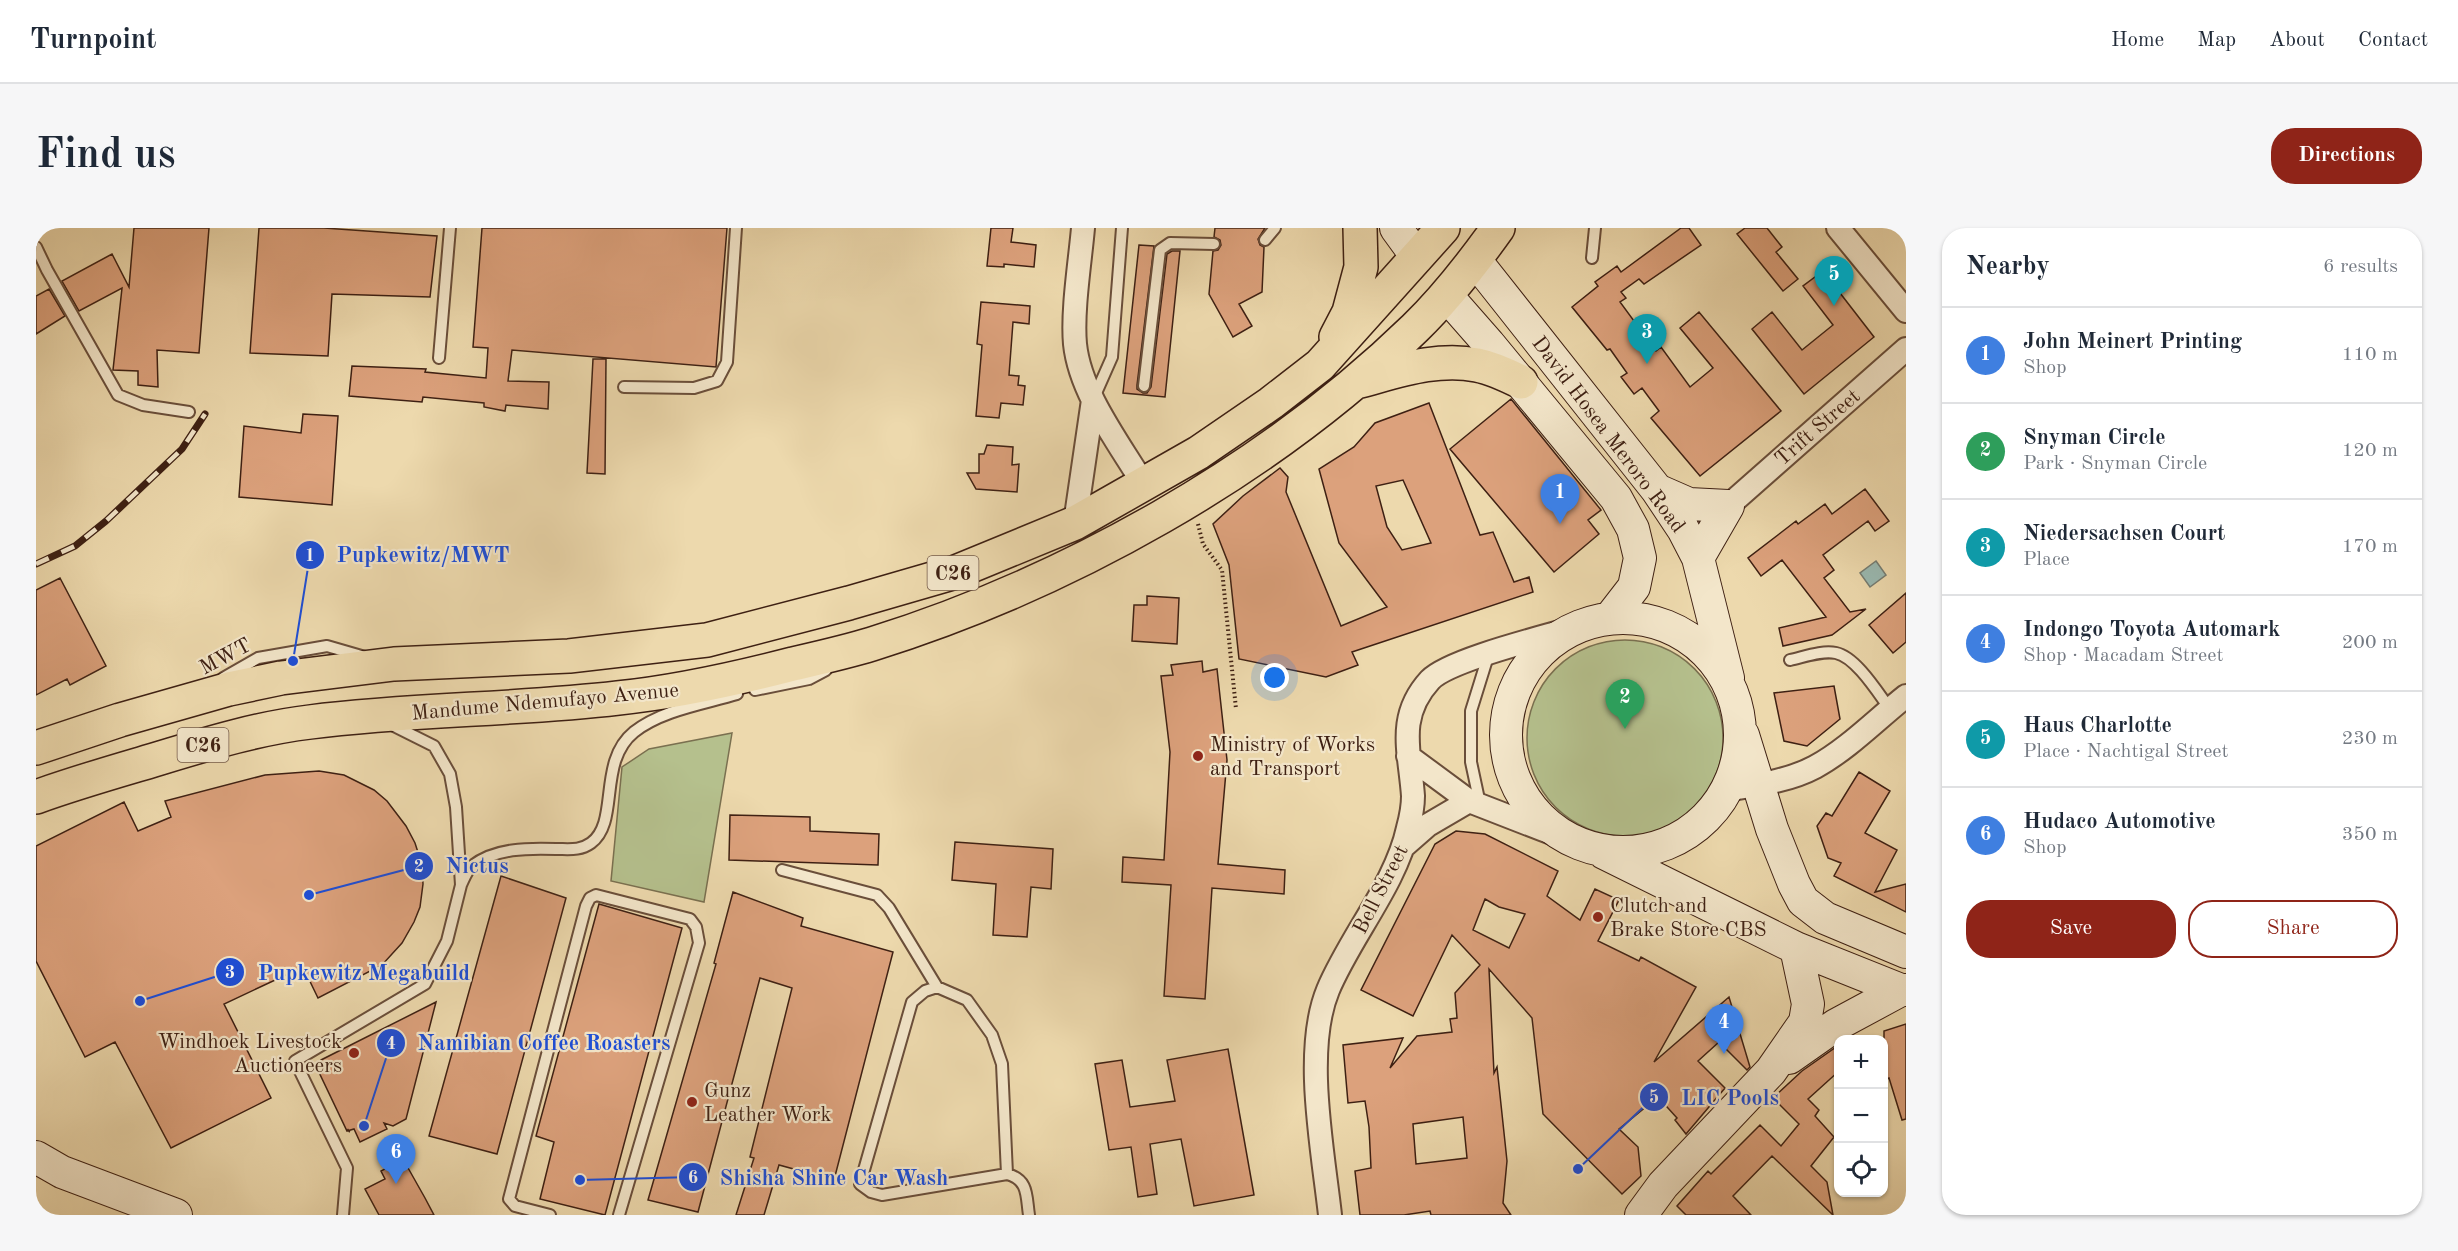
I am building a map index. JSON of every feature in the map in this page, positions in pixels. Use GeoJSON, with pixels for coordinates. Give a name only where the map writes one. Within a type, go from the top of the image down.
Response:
{"type":"FeatureCollection","features":[{"type":"Feature","properties":{"kind":"main road"},"geometry":{"type":"LineString","coordinates":[[1320,365],[1349,312],[1361,267],[1360,228]]}},
{"type":"Feature","properties":{"kind":"main road"},"geometry":{"type":"LineString","coordinates":[[1396,228],[1446,296]]}},
{"type":"Feature","properties":{"kind":"main road","name":"Mandume Ndemufayo Avenue"},"geometry":{"type":"LineString","coordinates":[[36,748],[182,702],[281,678],[394,664],[569,656],[707,640],[956,572],[1074,523],[1198,453],[1271,404],[1320,365],[1443,228]]}},
{"type":"Feature","properties":{"kind":"main road"},"geometry":{"type":"LineString","coordinates":[[1452,228],[1475,260]]}},
{"type":"Feature","properties":{"kind":"main road","name":"Mandume Ndemufayo Avenue"},"geometry":{"type":"LineString","coordinates":[[36,797],[179,752],[257,731],[310,722],[619,698],[718,683],[871,645],[980,606],[1070,565],[1157,519],[1254,458],[1354,382],[1416,327],[1446,296],[1498,228]]}},
{"type":"Feature","properties":{"kind":"main road","name":"David Hosea Meroro Road"},"geometry":{"type":"LineString","coordinates":[[1475,260],[1657,490],[1683,529],[1698,558],[1757,785],[1772,829],[1803,901],[1825,918],[1906,952]]}},
{"type":"Feature","properties":{"kind":"main road","name":"David Hosea Meroro Road"},"geometry":{"type":"LineString","coordinates":[[1446,296],[1521,382],[1616,498],[1633,530],[1641,558],[1634,587],[1610,618]]}},
{"type":"Feature","properties":{"kind":"main road"},"geometry":{"type":"LineString","coordinates":[[1354,382],[1416,367],[1454,362],[1478,365],[1521,382]]}},
{"type":"Feature","properties":{"kind":"main road"},"geometry":{"type":"LineString","coordinates":[[1657,490],[1689,504],[1728,506],[1698,558]]}},
{"type":"Feature","properties":{"kind":"main road"},"geometry":{"type":"LineString","coordinates":[[1597,850],[1629,853],[1660,847],[1689,832],[1712,811],[1726,790],[1735,767],[1739,742],[1735,705],[1716,666],[1695,644],[1670,628],[1640,619],[1610,618],[1574,628],[1543,649],[1520,678],[1507,712],[1506,750],[1516,785],[1537,816],[1567,838],[1597,850],[1796,948],[1903,990]]}},
{"type":"Feature","properties":{"kind":"main road"},"geometry":{"type":"LineString","coordinates":[[1641,1215],[1664,1185],[1771,1071],[1805,1022],[1808,1004],[1796,948]]}},
{"type":"Feature","properties":{"kind":"main road"},"geometry":{"type":"LineString","coordinates":[[1771,1071],[1829,1030],[1903,990]]}},
{"type":"Feature","properties":{"kind":"main road"},"geometry":{"type":"LineString","coordinates":[[36,1157],[62,1172],[177,1215]]}},
{"type":"Feature","properties":{"kind":"street"},"geometry":{"type":"LineString","coordinates":[[1083,228],[1075,343],[1080,369],[1093,400],[1144,485]]}},
{"type":"Feature","properties":{"kind":"street"},"geometry":{"type":"LineString","coordinates":[[1838,228],[1906,311]]}},
{"type":"Feature","properties":{"kind":"street","name":"Trift Street"},"geometry":{"type":"LineString","coordinates":[[1728,506],[1906,349]]}},
{"type":"Feature","properties":{"kind":"street"},"geometry":{"type":"LineString","coordinates":[[1074,523],[1093,400]]}},
{"type":"Feature","properties":{"kind":"street","name":"Bell Street"},"geometry":{"type":"LineString","coordinates":[[1330,1215],[1316,1087],[1321,1018],[1328,991],[1404,846],[1413,797],[1406,734],[1411,707],[1431,679],[1450,667],[1574,628]]}},
{"type":"Feature","properties":{"kind":"street"},"geometry":{"type":"LineString","coordinates":[[1726,790],[1757,785],[1815,767],[1898,702]]}},
{"type":"Feature","properties":{"kind":"street"},"geometry":{"type":"LineString","coordinates":[[1408,756],[1474,803],[1567,838]]}},
{"type":"Feature","properties":{"kind":"street"},"geometry":{"type":"LineString","coordinates":[[1404,846],[1428,825],[1474,803]]}},
{"type":"Feature","properties":{"kind":"lane"},"geometry":{"type":"LineString","coordinates":[[439,358],[450,228]]}},
{"type":"Feature","properties":{"kind":"lane"},"geometry":{"type":"LineString","coordinates":[[624,387],[694,388],[717,381],[727,362],[736,228]]}},
{"type":"Feature","properties":{"kind":"lane"},"geometry":{"type":"LineString","coordinates":[[1093,400],[1112,357],[1122,228]]}},
{"type":"Feature","properties":{"kind":"lane"},"geometry":{"type":"LineString","coordinates":[[1265,240],[1275,228]]}},
{"type":"Feature","properties":{"kind":"lane"},"geometry":{"type":"LineString","coordinates":[[1592,258],[1595,228]]}},
{"type":"Feature","properties":{"kind":"lane"},"geometry":{"type":"LineString","coordinates":[[1144,386],[1161,250],[1170,243],[1214,244]]}},
{"type":"Feature","properties":{"kind":"lane"},"geometry":{"type":"LineString","coordinates":[[36,247],[118,395],[143,405],[189,412]]}},
{"type":"Feature","properties":{"kind":"lane"},"geometry":{"type":"LineString","coordinates":[[343,1215],[347,1168],[295,1061],[425,984],[447,941],[461,885],[471,866],[500,852],[529,848],[578,849],[598,838],[606,823],[611,768],[633,732],[658,718],[738,693],[808,679],[871,645]]}},
{"type":"Feature","properties":{"kind":"lane"},"geometry":{"type":"LineString","coordinates":[[1790,660],[1835,652],[1846,657],[1869,681],[1898,702]]}},
{"type":"Feature","properties":{"kind":"lane"},"geometry":{"type":"LineString","coordinates":[[1474,803],[1471,711],[1489,653]]}},
{"type":"Feature","properties":{"kind":"lane"},"geometry":{"type":"LineString","coordinates":[[375,716],[434,746],[450,774],[456,807],[461,885]]}},
{"type":"Feature","properties":{"kind":"lane"},"geometry":{"type":"LineString","coordinates":[[782,870],[878,895],[890,908],[937,987],[967,1000],[992,1035],[1002,1064],[1007,1174]]}},
{"type":"Feature","properties":{"kind":"lane"},"geometry":{"type":"LineString","coordinates":[[550,1215],[515,1206],[509,1199],[586,906],[590,898],[596,895],[690,919],[696,927],[699,943],[619,1215]]}},
{"type":"Feature","properties":{"kind":"lane"},"geometry":{"type":"LineString","coordinates":[[937,987],[925,992],[912,1002],[860,1184],[871,1192],[882,1195],[1007,1174],[1017,1177],[1024,1185],[1029,1215]]}},
{"type":"Feature","properties":{"kind":"path"},"geometry":{"type":"LineString","coordinates":[[1198,523],[1203,544],[1222,570],[1236,709]]}},
{"type":"Feature","properties":{"kind":"green space"},"geometry":{"type":"Polygon","coordinates":[[[1625,640],[1644,642],[1662,648],[1679,657],[1694,669],[1706,684],[1715,701],[1721,719],[1723,738],[1721,757],[1715,775],[1706,792],[1694,807],[1679,819],[1662,828],[1644,834],[1625,836],[1606,834],[1588,828],[1571,819],[1556,807],[1544,792],[1535,775],[1529,757],[1527,738],[1529,719],[1535,701],[1544,684],[1556,669],[1571,657],[1588,648],[1606,642],[1625,640]]]}},
{"type":"Feature","properties":{"kind":"green space"},"geometry":{"type":"Polygon","coordinates":[[[732,733],[704,902],[611,881],[622,767],[649,749],[732,733]]]}},
{"type":"Feature","properties":{"kind":"water"},"geometry":{"type":"Polygon","coordinates":[[[1876,561],[1886,575],[1870,587],[1860,573],[1876,561]]]}},
{"type":"Feature","properties":{"kind":"building"},"geometry":{"type":"Polygon","coordinates":[[[134,228],[209,228],[199,353],[157,350],[158,387],[138,385],[138,371],[113,370],[122,288],[79,311],[62,281],[112,254],[129,287],[134,228]]]}},
{"type":"Feature","properties":{"kind":"building"},"geometry":{"type":"Polygon","coordinates":[[[259,228],[324,228],[437,236],[430,297],[332,294],[328,356],[250,353],[259,228]]]}},
{"type":"Feature","properties":{"kind":"building"},"geometry":{"type":"Polygon","coordinates":[[[482,228],[727,228],[716,367],[512,350],[508,381],[549,382],[548,409],[506,405],[505,411],[484,407],[484,403],[423,397],[422,402],[349,396],[352,366],[426,369],[425,372],[486,378],[488,348],[473,347],[482,228]]]}},
{"type":"Feature","properties":{"kind":"building"},"geometry":{"type":"Polygon","coordinates":[[[991,228],[1013,228],[1011,242],[1036,245],[1034,267],[1004,264],[1004,267],[987,266],[991,228]]]}},
{"type":"Feature","properties":{"kind":"building"},"geometry":{"type":"Polygon","coordinates":[[[1215,228],[1265,228],[1258,239],[1260,245],[1264,247],[1262,292],[1239,304],[1252,326],[1233,337],[1209,294],[1213,251],[1218,250],[1221,245],[1220,240],[1214,237],[1215,228]]]}},
{"type":"Feature","properties":{"kind":"building"},"geometry":{"type":"Polygon","coordinates":[[[1681,228],[1689,228],[1701,245],[1644,284],[1639,279],[1621,292],[1626,298],[1620,302],[1656,351],[1661,347],[1690,387],[1713,368],[1680,328],[1699,312],[1781,411],[1700,476],[1651,418],[1659,411],[1642,388],[1634,394],[1621,377],[1627,373],[1610,349],[1607,350],[1572,307],[1598,286],[1595,282],[1617,266],[1621,272],[1681,228]]]}},
{"type":"Feature","properties":{"kind":"building"},"geometry":{"type":"Polygon","coordinates":[[[1745,228],[1767,228],[1782,247],[1776,252],[1798,279],[1783,291],[1737,234],[1745,228]]]}},
{"type":"Feature","properties":{"kind":"building"},"geometry":{"type":"Polygon","coordinates":[[[1139,245],[1154,246],[1137,385],[1137,389],[1143,393],[1147,393],[1151,387],[1167,254],[1180,251],[1165,397],[1123,393],[1139,245]]]}},
{"type":"Feature","properties":{"kind":"building"},"geometry":{"type":"Polygon","coordinates":[[[1823,271],[1874,337],[1804,394],[1752,329],[1772,312],[1802,350],[1833,325],[1803,286],[1823,271]]]}},
{"type":"Feature","properties":{"kind":"building"},"geometry":{"type":"Polygon","coordinates":[[[49,289],[65,316],[36,334],[36,296],[49,289]]]}},
{"type":"Feature","properties":{"kind":"building"},"geometry":{"type":"Polygon","coordinates":[[[981,302],[1030,306],[1029,324],[1013,322],[1009,375],[1019,376],[1018,385],[1025,386],[1023,405],[1001,403],[999,418],[976,416],[982,345],[977,344],[981,302]]]}},
{"type":"Feature","properties":{"kind":"building"},"geometry":{"type":"Polygon","coordinates":[[[593,359],[606,359],[605,474],[587,473],[593,359]]]}},
{"type":"Feature","properties":{"kind":"building"},"geometry":{"type":"Polygon","coordinates":[[[1511,399],[1601,510],[1588,520],[1599,534],[1554,572],[1450,449],[1511,399]]]}},
{"type":"Feature","properties":{"kind":"building"},"geometry":{"type":"Polygon","coordinates":[[[1429,403],[1480,535],[1493,532],[1514,582],[1529,577],[1533,592],[1352,652],[1358,665],[1326,677],[1239,659],[1229,565],[1213,524],[1243,496],[1280,468],[1288,477],[1286,492],[1341,626],[1387,607],[1339,543],[1319,469],[1354,447],[1375,423],[1429,403]],[[1403,480],[1376,486],[1387,527],[1402,550],[1431,543],[1403,480]]]}},
{"type":"Feature","properties":{"kind":"building"},"geometry":{"type":"Polygon","coordinates":[[[303,414],[338,416],[332,505],[239,497],[244,426],[301,433],[303,414]]]}},
{"type":"Feature","properties":{"kind":"building"},"geometry":{"type":"Polygon","coordinates":[[[987,445],[1013,447],[1012,465],[1019,464],[1017,492],[976,489],[967,473],[979,473],[979,454],[984,454],[987,445]]]}},
{"type":"Feature","properties":{"kind":"building"},"geometry":{"type":"Polygon","coordinates":[[[1865,489],[1889,521],[1875,531],[1868,521],[1823,555],[1834,570],[1824,578],[1850,612],[1866,609],[1832,635],[1783,646],[1779,628],[1826,617],[1782,560],[1761,576],[1748,558],[1796,521],[1798,524],[1825,504],[1832,514],[1865,489]]]}},
{"type":"Feature","properties":{"kind":"building"},"geometry":{"type":"Polygon","coordinates":[[[60,578],[106,666],[70,685],[67,679],[36,695],[36,590],[60,578]]]}},
{"type":"Feature","properties":{"kind":"building"},"geometry":{"type":"Polygon","coordinates":[[[1906,593],[1906,642],[1893,653],[1869,625],[1906,593]]]}},
{"type":"Feature","properties":{"kind":"building"},"geometry":{"type":"Polygon","coordinates":[[[1147,596],[1179,598],[1177,644],[1132,641],[1134,605],[1147,605],[1147,596]]]}},
{"type":"Feature","properties":{"kind":"building"},"geometry":{"type":"Polygon","coordinates":[[[1202,661],[1203,672],[1217,669],[1227,760],[1218,864],[1285,870],[1284,894],[1212,888],[1205,999],[1164,996],[1171,885],[1122,882],[1123,857],[1164,860],[1170,752],[1161,676],[1173,675],[1171,665],[1202,661]]]}},
{"type":"Feature","properties":{"kind":"building"},"geometry":{"type":"Polygon","coordinates":[[[1834,686],[1840,719],[1807,746],[1784,741],[1774,693],[1834,686]]]}},
{"type":"Feature","properties":{"kind":"building"},"geometry":{"type":"Polygon","coordinates":[[[319,771],[344,775],[374,790],[387,801],[406,826],[415,843],[422,865],[423,884],[420,907],[402,943],[382,965],[318,998],[303,967],[224,1004],[271,1098],[171,1148],[115,1042],[85,1057],[36,961],[36,846],[124,802],[138,831],[171,817],[165,801],[265,775],[319,771]]]}},
{"type":"Feature","properties":{"kind":"building"},"geometry":{"type":"Polygon","coordinates":[[[1859,772],[1890,791],[1865,833],[1897,850],[1875,892],[1906,884],[1906,912],[1834,876],[1841,863],[1828,858],[1817,826],[1826,813],[1832,816],[1859,772]]]}},
{"type":"Feature","properties":{"kind":"building"},"geometry":{"type":"Polygon","coordinates":[[[730,815],[810,817],[810,831],[879,834],[878,865],[729,860],[730,815]]]}},
{"type":"Feature","properties":{"kind":"building"},"geometry":{"type":"Polygon","coordinates":[[[1456,831],[1485,834],[1558,871],[1547,896],[1580,920],[1595,889],[1619,900],[1598,941],[1639,961],[1641,957],[1696,987],[1654,1062],[1729,997],[1750,1067],[1747,1070],[1719,1042],[1698,1061],[1725,1088],[1686,1134],[1675,1120],[1677,1118],[1658,1097],[1619,1129],[1638,1147],[1641,1176],[1622,1194],[1543,1114],[1532,1018],[1489,969],[1494,1073],[1497,1067],[1507,1161],[1503,1203],[1511,1215],[1431,1215],[1430,1211],[1404,1215],[1360,1215],[1355,1171],[1371,1168],[1369,1127],[1365,1101],[1348,1103],[1343,1045],[1403,1038],[1390,1068],[1417,1036],[1452,1032],[1450,1019],[1457,1018],[1455,993],[1480,965],[1452,935],[1413,1016],[1361,990],[1435,844],[1456,831]],[[1485,899],[1473,930],[1509,948],[1525,914],[1499,907],[1485,899]],[[1463,1117],[1413,1124],[1416,1164],[1467,1158],[1463,1117]]]}},
{"type":"Feature","properties":{"kind":"building"},"geometry":{"type":"Polygon","coordinates":[[[955,842],[1053,849],[1051,889],[1031,887],[1027,937],[993,935],[996,884],[952,880],[955,842]]]}},
{"type":"Feature","properties":{"kind":"building"},"geometry":{"type":"Polygon","coordinates":[[[501,876],[566,898],[497,1154],[429,1136],[501,876]]]}},
{"type":"Feature","properties":{"kind":"building"},"geometry":{"type":"Polygon","coordinates":[[[733,892],[803,918],[801,926],[893,952],[834,1180],[779,1165],[764,1215],[736,1215],[754,1158],[750,1157],[792,988],[760,978],[698,1212],[648,1200],[716,964],[714,963],[733,892]]]}},
{"type":"Feature","properties":{"kind":"building"},"geometry":{"type":"Polygon","coordinates":[[[599,904],[682,928],[605,1215],[540,1199],[554,1142],[536,1136],[599,904]]]}},
{"type":"Feature","properties":{"kind":"building"},"geometry":{"type":"Polygon","coordinates":[[[436,1002],[406,1119],[393,1126],[384,1123],[387,1129],[360,1142],[354,1129],[347,1131],[316,1066],[322,1063],[321,1060],[436,1002]]]}},
{"type":"Feature","properties":{"kind":"building"},"geometry":{"type":"Polygon","coordinates":[[[1906,1024],[1906,1119],[1902,1120],[1888,1078],[1888,1035],[1884,1035],[1884,1031],[1906,1024]]]}},
{"type":"Feature","properties":{"kind":"building"},"geometry":{"type":"Polygon","coordinates":[[[1228,1049],[1254,1195],[1194,1206],[1181,1139],[1150,1144],[1157,1194],[1138,1197],[1131,1147],[1109,1150],[1095,1064],[1122,1060],[1130,1107],[1175,1101],[1167,1060],[1228,1049]]]}},
{"type":"Feature","properties":{"kind":"building"},"geometry":{"type":"Polygon","coordinates":[[[1834,1049],[1834,1076],[1808,1099],[1819,1110],[1815,1116],[1834,1137],[1811,1166],[1827,1182],[1833,1215],[1772,1156],[1733,1196],[1751,1215],[1686,1215],[1677,1206],[1708,1171],[1711,1174],[1760,1125],[1781,1146],[1799,1124],[1773,1098],[1802,1071],[1834,1049]]]}},
{"type":"Feature","properties":{"kind":"building"},"geometry":{"type":"Polygon","coordinates":[[[403,1159],[434,1215],[379,1215],[365,1189],[385,1179],[381,1171],[403,1159]]]}},
{"type":"Feature","properties":{"kind":"railway"},"geometry":{"type":"LineString","coordinates":[[36,564],[75,546],[106,521],[182,449],[205,414]]}},
{"type":"Feature","properties":{"kind":"place","name":"Haus Charlotte"},"geometry":{"type":"Point","coordinates":[1834,306]}},
{"type":"Feature","properties":{"kind":"place","name":"Niedersachsen Court"},"geometry":{"type":"Point","coordinates":[1647,364]}},
{"type":"Feature","properties":{"kind":"place","name":"John Meinert Printing"},"geometry":{"type":"Point","coordinates":[1560,524]}},
{"type":"Feature","properties":{"kind":"place","name":"Pupkewitz/MWT"},"geometry":{"type":"Point","coordinates":[293,661]}},
{"type":"Feature","properties":{"kind":"place","name":"Snyman Circle"},"geometry":{"type":"Point","coordinates":[1625,729]}},
{"type":"Feature","properties":{"kind":"place","name":"Ministry of Works and Transport"},"geometry":{"type":"Point","coordinates":[1198,756]}},
{"type":"Feature","properties":{"kind":"place","name":"Nictus"},"geometry":{"type":"Point","coordinates":[309,895]}},
{"type":"Feature","properties":{"kind":"place","name":"Clutch and Brake Store CBS"},"geometry":{"type":"Point","coordinates":[1598,917]}},
{"type":"Feature","properties":{"kind":"place","name":"Pupkewitz Megabuild"},"geometry":{"type":"Point","coordinates":[140,1001]}},
{"type":"Feature","properties":{"kind":"place","name":"Windhoek Livestock Auctioneers"},"geometry":{"type":"Point","coordinates":[354,1053]}},
{"type":"Feature","properties":{"kind":"place","name":"Indongo Toyota Automark"},"geometry":{"type":"Point","coordinates":[1724,1054]}},
{"type":"Feature","properties":{"kind":"place","name":"Gunz Leather Work"},"geometry":{"type":"Point","coordinates":[692,1102]}},
{"type":"Feature","properties":{"kind":"place","name":"Namibian Coffee Roasters"},"geometry":{"type":"Point","coordinates":[364,1126]}},
{"type":"Feature","properties":{"kind":"place","name":"LIC Pools"},"geometry":{"type":"Point","coordinates":[1578,1169]}},
{"type":"Feature","properties":{"kind":"place","name":"Shisha Shine Car Wash"},"geometry":{"type":"Point","coordinates":[580,1180]}},
{"type":"Feature","properties":{"kind":"place","name":"Hudaco Automotive"},"geometry":{"type":"Point","coordinates":[396,1184]}}]}
